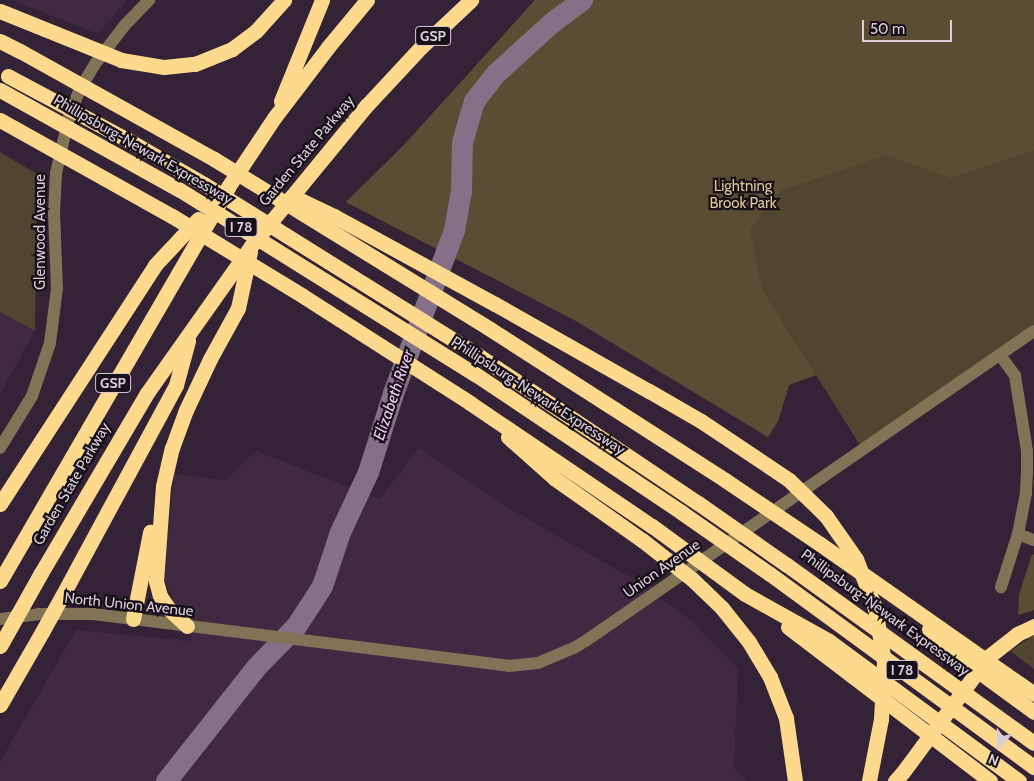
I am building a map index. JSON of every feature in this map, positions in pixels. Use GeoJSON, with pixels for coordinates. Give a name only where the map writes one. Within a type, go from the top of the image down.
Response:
{"type":"FeatureCollection","features":[{"type":"Feature","properties":{"kind":"highway"},"geometry":{"type":"LineString","coordinates":[[0,11],[121,60],[164,67],[195,64],[232,49],[256,32],[284,0]]}},
{"type":"Feature","properties":{"kind":"highway"},"geometry":{"type":"LineString","coordinates":[[274,118],[322,0]]}},
{"type":"Feature","properties":{"kind":"highway","name":"Garden State Parkway"},"geometry":{"type":"LineString","coordinates":[[0,581],[228,187],[274,118],[367,0]]}},
{"type":"Feature","properties":{"kind":"highway","name":"Garden State Parkway"},"geometry":{"type":"LineString","coordinates":[[0,646],[123,430],[192,327],[251,246],[367,105],[421,47],[471,0]]}},
{"type":"Feature","properties":{"kind":"highway","name":"Phillipsburg-Newark Expressway"},"geometry":{"type":"LineString","coordinates":[[0,41],[214,159],[490,328],[725,480],[879,584],[1034,694]]}},
{"type":"Feature","properties":{"kind":"highway","name":"Phillipsburg-Newark Expressway"},"geometry":{"type":"LineString","coordinates":[[4,74],[128,140],[204,184],[479,356],[787,564],[1034,743]]}},
{"type":"Feature","properties":{"kind":"highway","name":"Phillipsburg-Newark Expressway"},"geometry":{"type":"LineString","coordinates":[[0,90],[180,190],[474,374],[681,512],[770,574],[1034,767]]}},
{"type":"Feature","properties":{"kind":"highway","name":"I 78"},"geometry":{"type":"LineString","coordinates":[[0,120],[180,221],[470,402],[652,526],[745,594],[990,781]]}},
{"type":"Feature","properties":{"kind":"highway"},"geometry":{"type":"LineString","coordinates":[[214,159],[334,216],[495,304],[709,426],[789,480],[826,516],[856,559],[875,608],[884,662],[881,719],[869,781]]}},
{"type":"Feature","properties":{"kind":"highway"},"geometry":{"type":"LineString","coordinates":[[0,504],[155,265],[228,187]]}},
{"type":"Feature","properties":{"kind":"highway"},"geometry":{"type":"LineString","coordinates":[[133,619],[148,538],[172,448],[186,410],[210,358],[238,308],[251,246]]}},
{"type":"Feature","properties":{"kind":"highway"},"geometry":{"type":"LineString","coordinates":[[0,705],[62,596],[176,385],[192,327]]}},
{"type":"Feature","properties":{"kind":"highway"},"geometry":{"type":"LineString","coordinates":[[470,402],[554,478],[642,540],[692,579],[722,608],[749,642],[770,677],[786,718],[795,781]]}},
{"type":"Feature","properties":{"kind":"highway"},"geometry":{"type":"LineString","coordinates":[[163,486],[156,581],[160,596],[168,610],[187,626]]}},
{"type":"Feature","properties":{"kind":"highway"},"geometry":{"type":"LineString","coordinates":[[879,584],[967,663],[1034,712]]}},
{"type":"Feature","properties":{"kind":"highway"},"geometry":{"type":"LineString","coordinates":[[745,594],[829,641],[1019,781]]}},
{"type":"Feature","properties":{"kind":"highway"},"geometry":{"type":"LineString","coordinates":[[898,778],[988,657],[1017,634],[1034,626]]}},
{"type":"Feature","properties":{"kind":"street","name":"Glenwood Avenue"},"geometry":{"type":"LineString","coordinates":[[0,448],[32,396],[52,336],[57,295],[56,180],[61,145],[71,109],[95,64],[115,37],[149,0]]}},
{"type":"Feature","properties":{"kind":"street","name":"Union Avenue"},"geometry":{"type":"LineString","coordinates":[[254,635],[509,666],[526,666],[550,658],[574,648],[612,623],[1034,331]]}},
{"type":"Feature","properties":{"kind":"street"},"geometry":{"type":"LineString","coordinates":[[1000,355],[1015,376],[1027,451],[1026,493],[1018,534],[1001,587]]}},
{"type":"Feature","properties":{"kind":"street"},"geometry":{"type":"LineString","coordinates":[[1018,534],[1034,540]]}},
{"type":"Feature","properties":{"kind":"street","name":"North Union Avenue"},"geometry":{"type":"LineString","coordinates":[[0,619],[58,614],[133,619],[254,635]]}},
{"type":"Feature","properties":{"kind":"shaded area"},"geometry":{"type":"Polygon","coordinates":[[[12,0],[127,0],[98,34],[12,0]]]}},
{"type":"Feature","properties":{"kind":"shaded area"},"geometry":{"type":"Polygon","coordinates":[[[0,312],[35,331],[0,394],[0,312]]]}},
{"type":"Feature","properties":{"kind":"shaded area"},"geometry":{"type":"Polygon","coordinates":[[[419,448],[517,513],[632,578],[693,622],[738,669],[734,768],[748,781],[0,781],[0,762],[76,630],[192,641],[163,577],[175,474],[225,480],[256,451],[380,499],[419,448]]]}},
{"type":"Feature","properties":{"kind":"green space","name":"Lightning Brook Park"},"geometry":{"type":"Polygon","coordinates":[[[535,0],[1034,0],[1034,330],[863,450],[816,375],[789,385],[778,421],[768,437],[576,321],[346,202],[404,145],[535,0]]]}},
{"type":"Feature","properties":{"kind":"green space","name":"Lightning Brook Park"},"geometry":{"type":"Polygon","coordinates":[[[535,0],[1034,0],[1034,150],[951,178],[886,155],[782,190],[750,230],[762,290],[816,375],[789,385],[778,421],[768,437],[576,321],[346,202],[404,145],[535,0]]]}},
{"type":"Feature","properties":{"kind":"green space"},"geometry":{"type":"Polygon","coordinates":[[[0,152],[37,174],[35,331],[0,312],[0,152]]]}},
{"type":"Feature","properties":{"kind":"green space"},"geometry":{"type":"Polygon","coordinates":[[[1032,554],[1034,555],[1034,610],[1018,615],[1019,595],[1032,554]]]}},
{"type":"Feature","properties":{"kind":"green space"},"geometry":{"type":"Polygon","coordinates":[[[1034,635],[1034,669],[1010,651],[1034,635]]]}},
{"type":"Feature","properties":{"kind":"waterway","name":"Elizabeth River"},"geometry":{"type":"LineString","coordinates":[[166,781],[256,667],[296,626],[322,586],[340,532],[368,472],[393,393],[454,230],[461,192],[462,142],[474,101],[496,73],[551,23],[582,0]]}}]}
